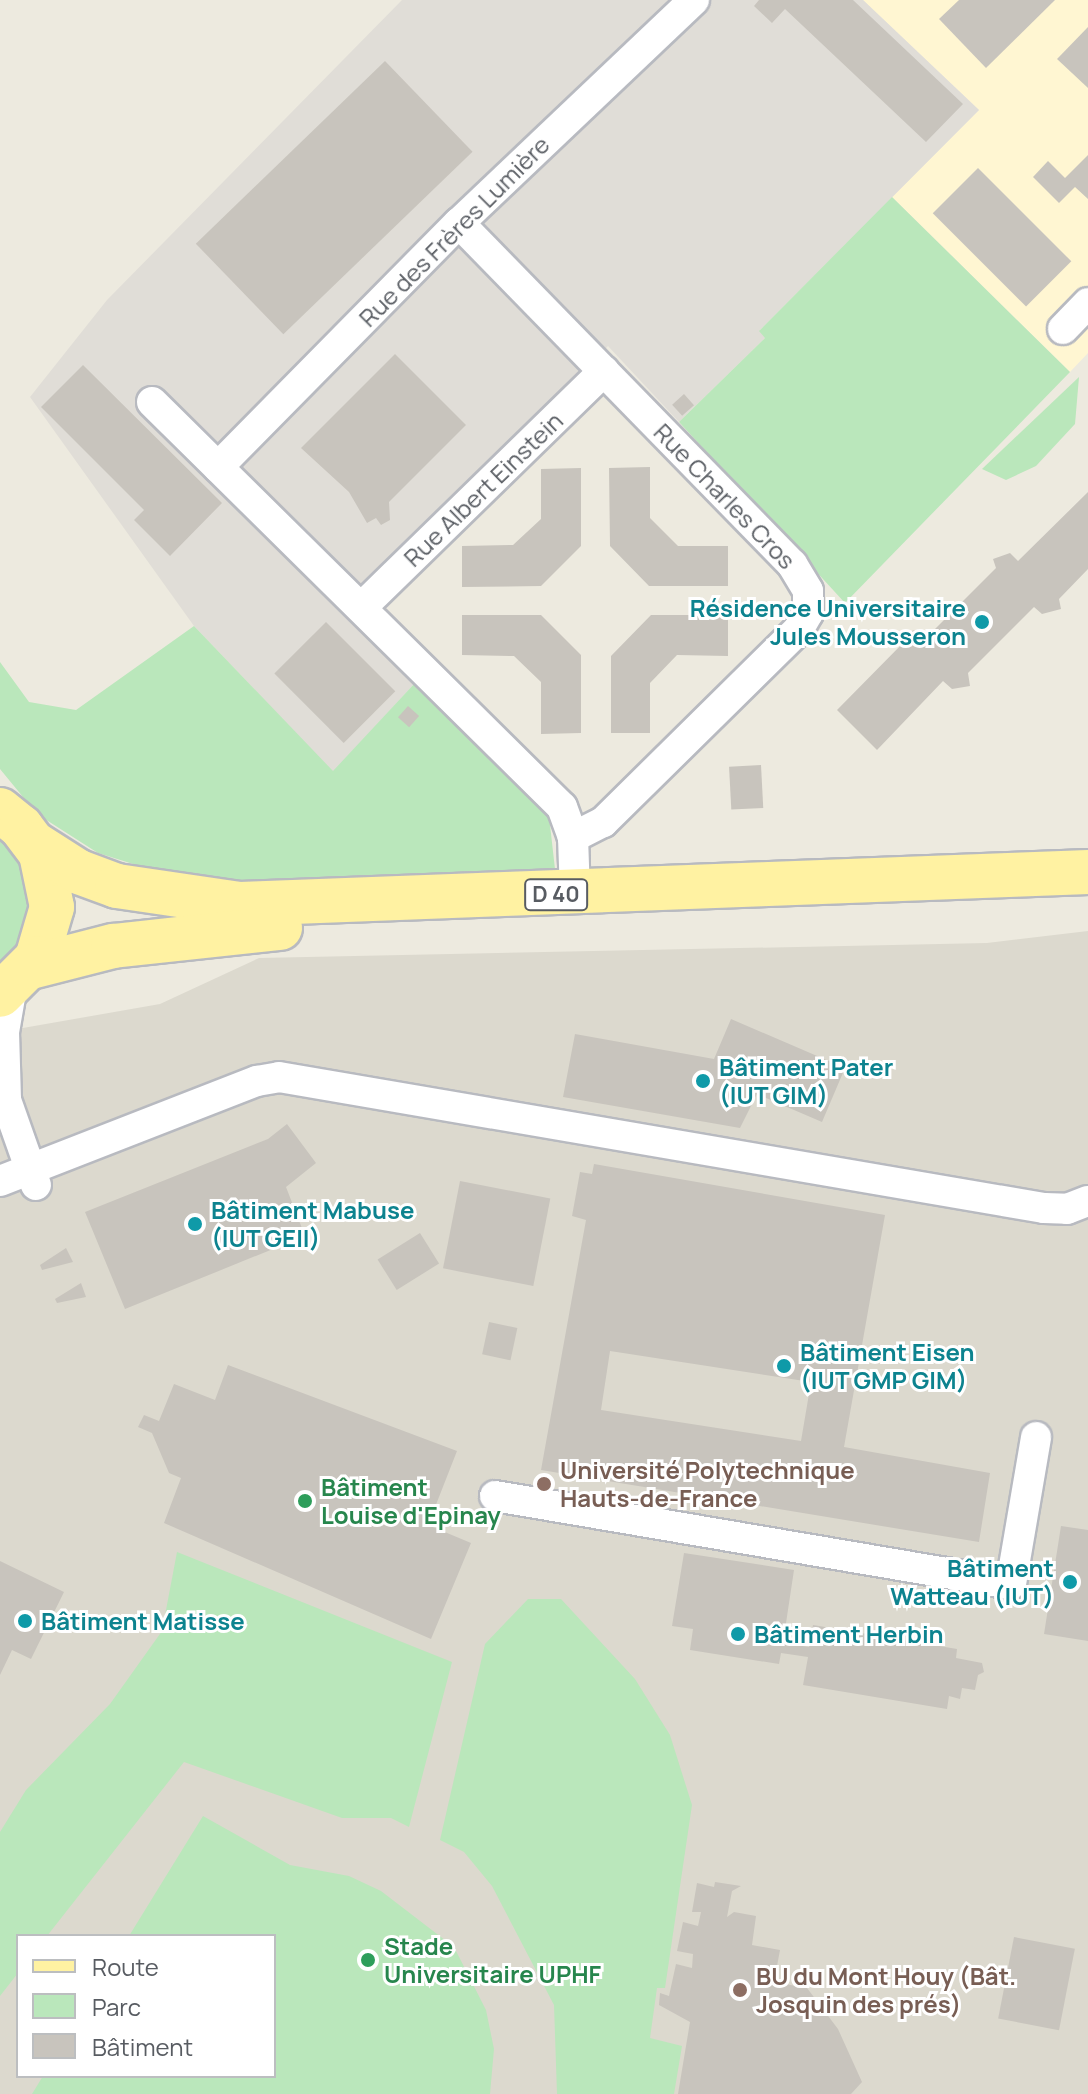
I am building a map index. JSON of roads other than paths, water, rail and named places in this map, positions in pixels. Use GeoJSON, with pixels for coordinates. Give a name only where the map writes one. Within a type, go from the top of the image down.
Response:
{"type":"FeatureCollection","features":[{"type":"Feature","properties":{"kind":"main road"},"geometry":{"type":"LineString","coordinates":[[0,810],[35,844],[48,874],[52,907],[46,939],[14,983]]}},
{"type":"Feature","properties":{"kind":"main road","name":"D 40"},"geometry":{"type":"LineString","coordinates":[[35,844],[79,872],[117,886],[211,903],[575,894],[1088,872]]}},
{"type":"Feature","properties":{"kind":"main road","name":"D 40"},"geometry":{"type":"LineString","coordinates":[[14,983],[113,946],[347,922],[1088,890]]}},
{"type":"Feature","properties":{"kind":"street","name":"Rue des Frères Lumière"},"geometry":{"type":"LineString","coordinates":[[218,467],[459,223],[694,0]]}},
{"type":"Feature","properties":{"kind":"street","name":"Rue Charles Cros"},"geometry":{"type":"LineString","coordinates":[[459,223],[799,572],[810,602],[804,623],[777,651],[603,822],[573,837]]}},
{"type":"Feature","properties":{"kind":"street"},"geometry":{"type":"LineString","coordinates":[[1063,329],[1088,303]]}},
{"type":"Feature","properties":{"kind":"street","name":"Rue Albert Einstein"},"geometry":{"type":"LineString","coordinates":[[362,607],[604,371]]}},
{"type":"Feature","properties":{"kind":"street"},"geometry":{"type":"LineString","coordinates":[[152,402],[562,807],[573,837],[575,894]]}},
{"type":"Feature","properties":{"kind":"street"},"geometry":{"type":"LineString","coordinates":[[14,983],[4,1032],[6,1100],[32,1176]]}},
{"type":"Feature","properties":{"kind":"street"},"geometry":{"type":"LineString","coordinates":[[2,1188],[257,1081],[279,1077],[1044,1208],[1067,1209],[1088,1201]]}},
{"type":"Feature","properties":{"kind":"street"},"geometry":{"type":"LineString","coordinates":[[495,1496],[1011,1584],[1036,1437]]}},
{"type":"Feature","properties":{"kind":"place","name":"Résidence Universitaire Jules Mousseron"},"geometry":{"type":"Point","coordinates":[982,622]}},
{"type":"Feature","properties":{"kind":"place","name":"Bâtiment Pater (IUT GIM)"},"geometry":{"type":"Point","coordinates":[703,1081]}},
{"type":"Feature","properties":{"kind":"place","name":"Bâtiment Mabuse (IUT GEII)"},"geometry":{"type":"Point","coordinates":[195,1224]}},
{"type":"Feature","properties":{"kind":"place","name":"Bâtiment Eisen (IUT GMP GIM)"},"geometry":{"type":"Point","coordinates":[784,1366]}},
{"type":"Feature","properties":{"kind":"place","name":"Université Polytechnique Hauts-de-France"},"geometry":{"type":"Point","coordinates":[544,1484]}},
{"type":"Feature","properties":{"kind":"place","name":"Bâtiment Louise d'Epinay"},"geometry":{"type":"Point","coordinates":[305,1501]}},
{"type":"Feature","properties":{"kind":"place","name":"Bâtiment Watteau (IUT)"},"geometry":{"type":"Point","coordinates":[1070,1582]}},
{"type":"Feature","properties":{"kind":"place","name":"Bâtiment Matisse"},"geometry":{"type":"Point","coordinates":[25,1621]}},
{"type":"Feature","properties":{"kind":"place","name":"Bâtiment Herbin"},"geometry":{"type":"Point","coordinates":[738,1634]}},
{"type":"Feature","properties":{"kind":"place","name":"Stade Universitaire UPHF"},"geometry":{"type":"Point","coordinates":[368,1960]}},
{"type":"Feature","properties":{"kind":"place","name":"BU du Mont Houy (Bât. Josquin des prés)"},"geometry":{"type":"Point","coordinates":[740,1990]}}]}
